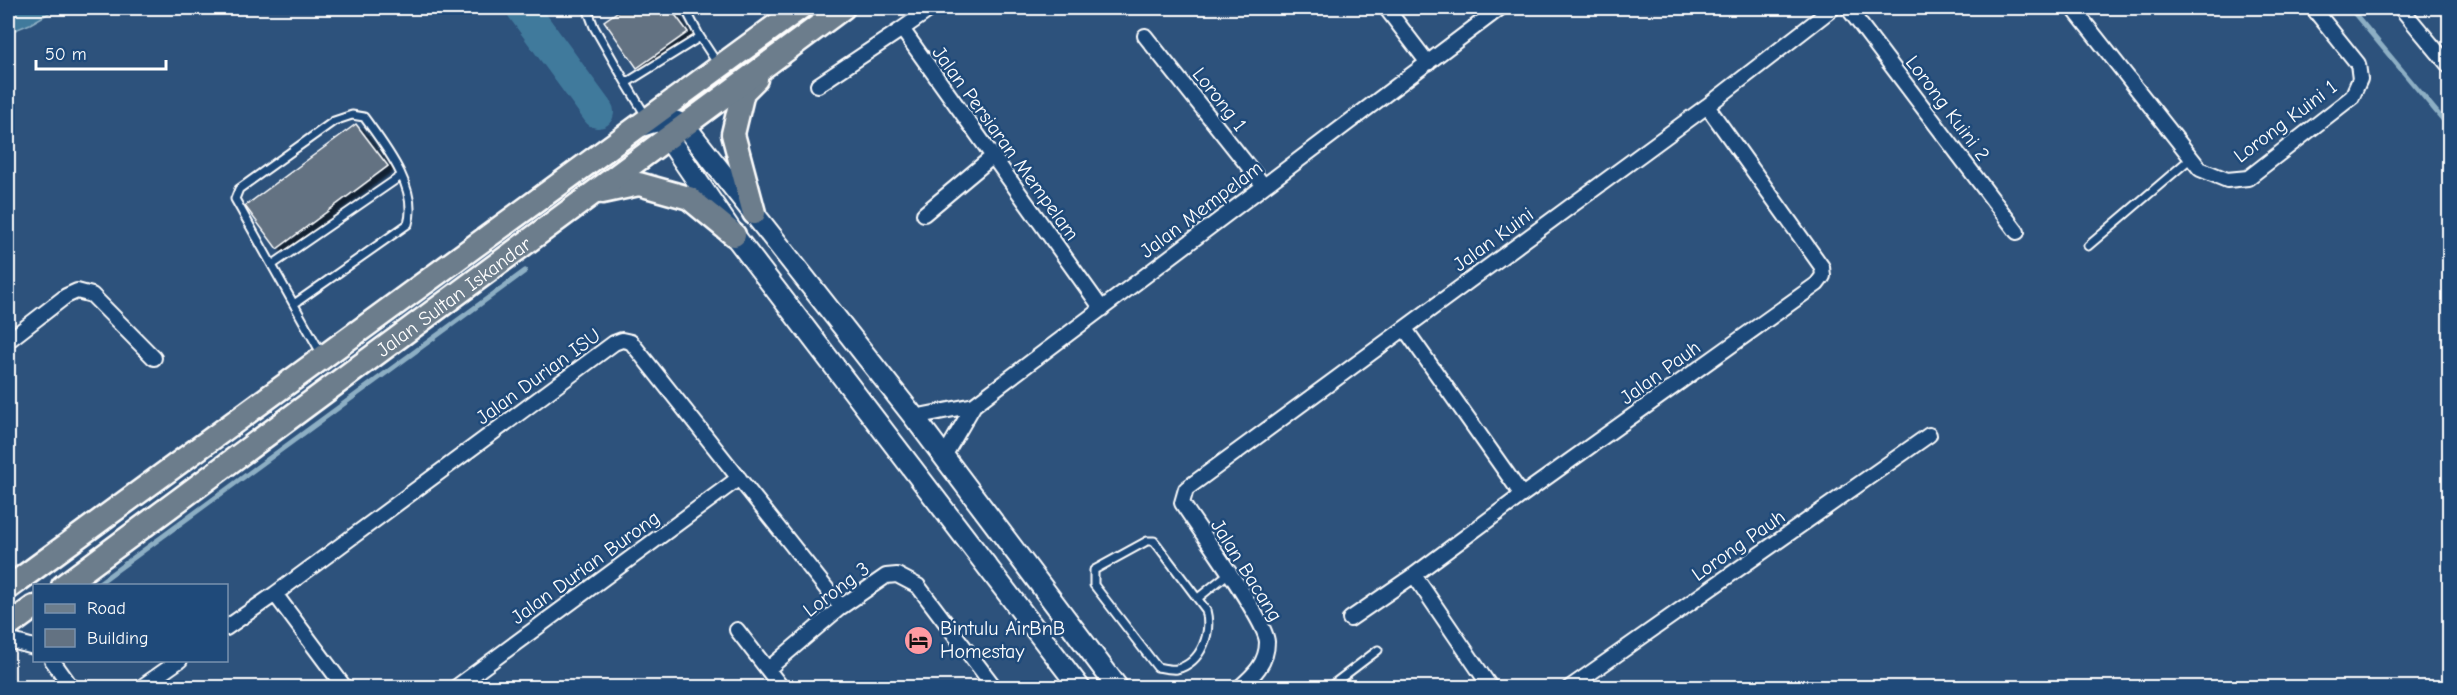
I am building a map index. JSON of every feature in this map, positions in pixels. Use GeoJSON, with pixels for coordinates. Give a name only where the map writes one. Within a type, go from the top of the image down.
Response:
{"type":"FeatureCollection","features":[{"type":"Feature","properties":{"kind":"main road","name":"Jalan Sultan Iskandar"},"geometry":{"type":"LineString","coordinates":[[64,584],[595,194],[660,126],[776,58],[843,8]]}},
{"type":"Feature","properties":{"kind":"main road"},"geometry":{"type":"LineString","coordinates":[[8,588],[323,356],[660,126],[690,88],[790,11]]}},
{"type":"Feature","properties":{"kind":"main road"},"geometry":{"type":"LineString","coordinates":[[754,213],[733,134],[743,92],[776,58]]}},
{"type":"Feature","properties":{"kind":"main road"},"geometry":{"type":"LineString","coordinates":[[595,194],[639,184],[689,198],[734,235]]}},
{"type":"Feature","properties":{"kind":"main road"},"geometry":{"type":"LineString","coordinates":[[8,626],[33,608]]}},
{"type":"Feature","properties":{"kind":"street"},"geometry":{"type":"LineString","coordinates":[[818,85],[932,8]]}},
{"type":"Feature","properties":{"kind":"street"},"geometry":{"type":"LineString","coordinates":[[1386,8],[1428,63]]}},
{"type":"Feature","properties":{"kind":"street","name":"Jalan Mempelam"},"geometry":{"type":"LineString","coordinates":[[914,417],[974,405],[1500,8]]}},
{"type":"Feature","properties":{"kind":"street","name":"Jalan Kuini"},"geometry":{"type":"LineString","coordinates":[[1182,503],[1186,489],[1707,106],[1833,8]]}},
{"type":"Feature","properties":{"kind":"street","name":"Lorong Kuini 2"},"geometry":{"type":"LineString","coordinates":[[1848,8],[2017,232]]}},
{"type":"Feature","properties":{"kind":"street","name":"Lorong Kuini 1"},"geometry":{"type":"LineString","coordinates":[[2073,8],[2200,169],[2226,180],[2248,178],[2352,97],[2360,79],[2358,64],[2313,8]]}},
{"type":"Feature","properties":{"kind":"street"},"geometry":{"type":"LineString","coordinates":[[2401,8],[2450,67]]}},
{"type":"Feature","properties":{"kind":"street","name":"Jalan Persiaran Mempelam"},"geometry":{"type":"LineString","coordinates":[[902,30],[1102,309]]}},
{"type":"Feature","properties":{"kind":"street","name":"Lorong 1"},"geometry":{"type":"LineString","coordinates":[[1145,36],[1264,186]]}},
{"type":"Feature","properties":{"kind":"street","name":"Jalan Pauh"},"geometry":{"type":"LineString","coordinates":[[1350,619],[1817,284],[1823,276],[1822,267],[1707,106]]}},
{"type":"Feature","properties":{"kind":"street"},"geometry":{"type":"LineString","coordinates":[[660,126],[754,213],[914,417],[1118,687]]}},
{"type":"Feature","properties":{"kind":"street"},"geometry":{"type":"LineString","coordinates":[[660,126],[734,235],[1080,687]]}},
{"type":"Feature","properties":{"kind":"street"},"geometry":{"type":"LineString","coordinates":[[924,214],[992,157]]}},
{"type":"Feature","properties":{"kind":"street"},"geometry":{"type":"LineString","coordinates":[[8,341],[66,296],[77,291],[92,295],[154,358]]}},
{"type":"Feature","properties":{"kind":"street"},"geometry":{"type":"LineString","coordinates":[[1405,328],[1522,495]]}},
{"type":"Feature","properties":{"kind":"street","name":"Jalan Durian ISU"},"geometry":{"type":"LineString","coordinates":[[228,627],[614,343],[622,340],[631,342],[841,607]]}},
{"type":"Feature","properties":{"kind":"street"},"geometry":{"type":"LineString","coordinates":[[943,458],[974,405]]}},
{"type":"Feature","properties":{"kind":"street","name":"Lorong Pauh"},"geometry":{"type":"LineString","coordinates":[[1569,687],[1929,435]]}},
{"type":"Feature","properties":{"kind":"street","name":"Jalan Durian Burong"},"geometry":{"type":"LineString","coordinates":[[454,687],[739,477]]}},
{"type":"Feature","properties":{"kind":"street","name":"Jalan Bacang"},"geometry":{"type":"LineString","coordinates":[[1182,503],[1261,624],[1267,640],[1262,664],[1239,687]]}},
{"type":"Feature","properties":{"kind":"street","name":"Lorong 3"},"geometry":{"type":"LineString","coordinates":[[768,669],[841,607],[886,576],[897,575],[907,578],[918,586],[995,687]]}},
{"type":"Feature","properties":{"kind":"street"},"geometry":{"type":"LineString","coordinates":[[1414,575],[1491,687]]}},
{"type":"Feature","properties":{"kind":"street"},"geometry":{"type":"LineString","coordinates":[[275,594],[345,687]]}},
{"type":"Feature","properties":{"kind":"street"},"geometry":{"type":"LineString","coordinates":[[737,630],[782,687]]}},
{"type":"Feature","properties":{"kind":"street"},"geometry":{"type":"LineString","coordinates":[[8,640],[33,647]]}},
{"type":"Feature","properties":{"kind":"street"},"geometry":{"type":"LineString","coordinates":[[53,662],[72,687]]}},
{"type":"Feature","properties":{"kind":"street"},"geometry":{"type":"LineString","coordinates":[[140,687],[177,662]]}},
{"type":"Feature","properties":{"kind":"lane"},"geometry":{"type":"LineString","coordinates":[[587,8],[594,27],[627,82],[660,126]]}},
{"type":"Feature","properties":{"kind":"lane"},"geometry":{"type":"LineString","coordinates":[[685,8],[719,66]]}},
{"type":"Feature","properties":{"kind":"lane"},"geometry":{"type":"LineString","coordinates":[[627,82],[700,37]]}},
{"type":"Feature","properties":{"kind":"lane"},"geometry":{"type":"LineString","coordinates":[[294,304],[408,224],[412,212],[395,161],[363,117],[352,115],[334,121],[239,189],[235,200],[323,356]]}},
{"type":"Feature","properties":{"kind":"lane"},"geometry":{"type":"LineString","coordinates":[[2088,246],[2191,158]]}},
{"type":"Feature","properties":{"kind":"lane"},"geometry":{"type":"LineString","coordinates":[[272,265],[401,176]]}},
{"type":"Feature","properties":{"kind":"lane"},"geometry":{"type":"LineString","coordinates":[[1147,541],[1154,542],[1198,598],[1208,618],[1205,644],[1191,662],[1175,670],[1157,667],[1094,585],[1094,570],[1136,546],[1147,541]]}},
{"type":"Feature","properties":{"kind":"lane"},"geometry":{"type":"LineString","coordinates":[[1198,598],[1229,573]]}},
{"type":"Feature","properties":{"kind":"lane"},"geometry":{"type":"LineString","coordinates":[[1328,687],[1378,650]]}},
{"type":"Feature","properties":{"kind":"water"},"geometry":{"type":"Polygon","coordinates":[[[8,8],[58,8],[8,33],[8,8]]]}},
{"type":"Feature","properties":{"kind":"building"},"geometry":{"type":"Polygon","coordinates":[[[623,8],[670,8],[688,32],[637,68],[604,21],[623,8]]]}},
{"type":"Feature","properties":{"kind":"building"},"geometry":{"type":"Polygon","coordinates":[[[356,124],[388,166],[277,249],[245,206],[356,124]]]}},
{"type":"Feature","properties":{"kind":"waterway"},"geometry":{"type":"LineString","coordinates":[[522,8],[598,112]]}},
{"type":"Feature","properties":{"kind":"waterway"},"geometry":{"type":"LineString","coordinates":[[2350,8],[2450,128]]}},
{"type":"Feature","properties":{"kind":"waterway"},"geometry":{"type":"LineString","coordinates":[[98,584],[525,271]]}},
{"type":"Feature","properties":{"kind":"place","name":"Bintulu AirBnB Homestay"},"geometry":{"type":"Point","coordinates":[919,640]}}]}
